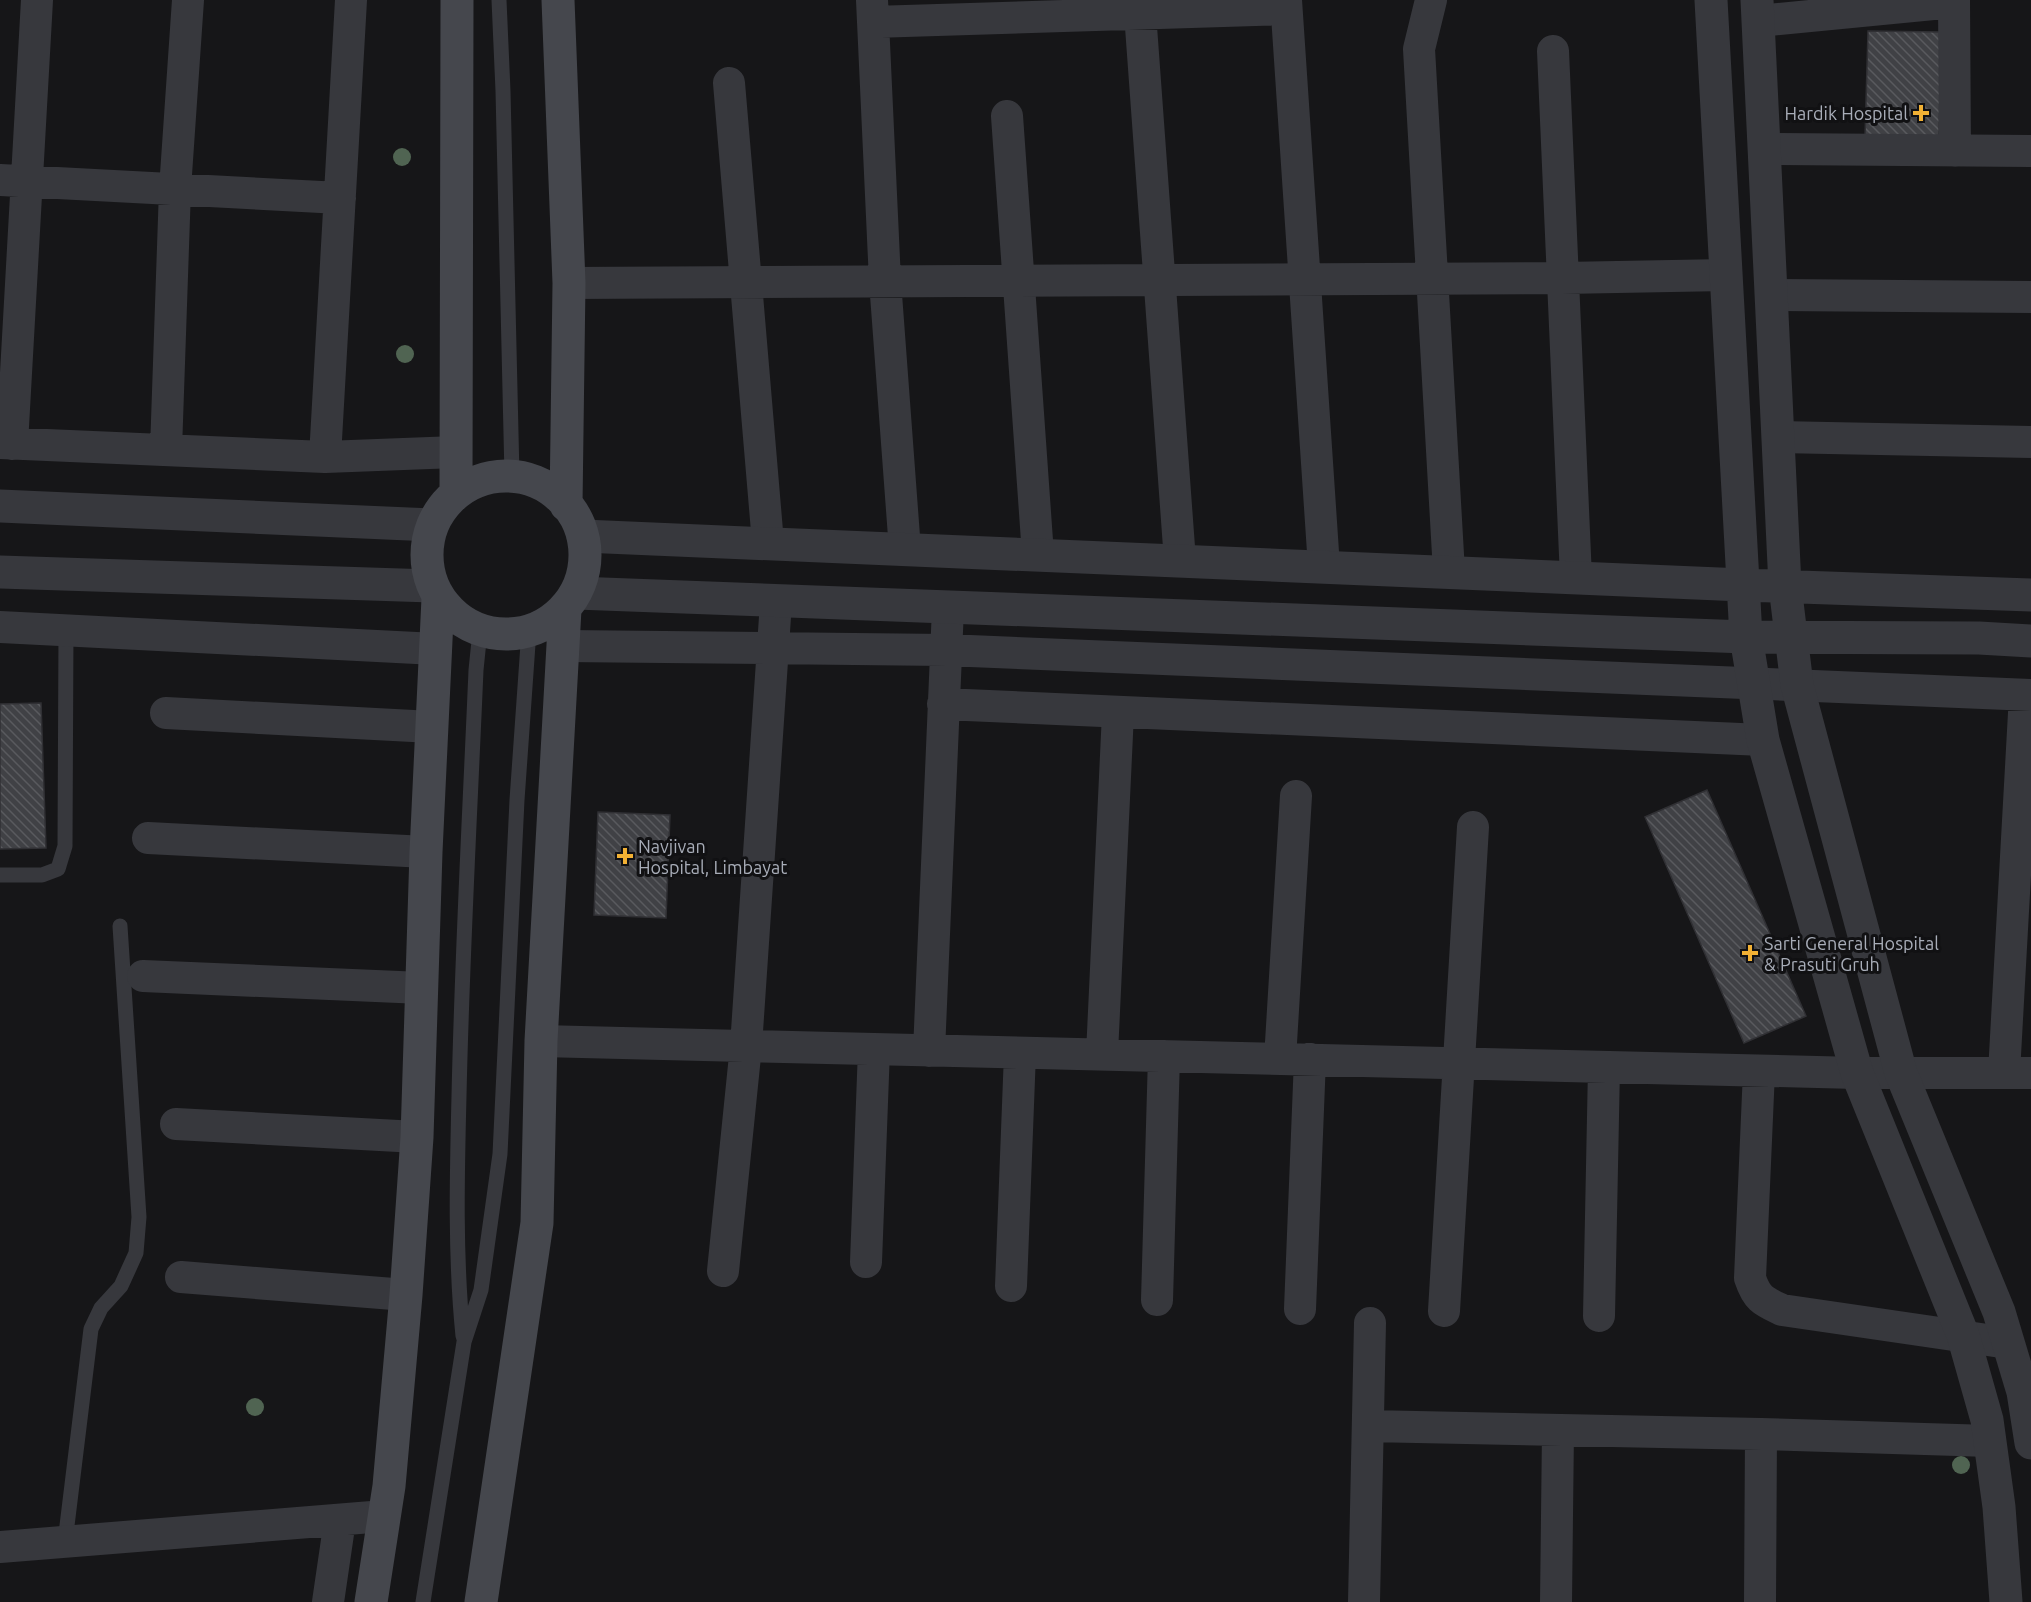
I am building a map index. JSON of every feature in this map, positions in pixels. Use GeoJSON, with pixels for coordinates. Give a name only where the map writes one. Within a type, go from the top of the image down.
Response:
{"type":"FeatureCollection","features":[{"type":"Feature","properties":{"kind":"main road"},"geometry":{"type":"LineString","coordinates":[[456,493],[457,0]]}},
{"type":"Feature","properties":{"kind":"main road"},"geometry":{"type":"LineString","coordinates":[[558,0],[568,283],[566,505]]}},
{"type":"Feature","properties":{"kind":"main road"},"geometry":{"type":"LineString","coordinates":[[482,1602],[537,1223],[541,1041],[564,646],[570,601],[585,563],[583,536],[573,512],[555,493],[532,480],[506,475],[480,480],[456,493],[438,512],[429,531],[426,552],[428,572],[435,592],[446,608],[462,622],[480,631],[501,635],[522,633],[542,626],[570,601]]}},
{"type":"Feature","properties":{"kind":"main road"},"geometry":{"type":"LineString","coordinates":[[371,1602],[389,1486],[417,1137],[426,852],[436,649],[435,592]]}},
{"type":"Feature","properties":{"kind":"street"},"geometry":{"type":"LineString","coordinates":[[37,0],[14,181],[6,443],[325,457],[456,452]]}},
{"type":"Feature","properties":{"kind":"street"},"geometry":{"type":"LineString","coordinates":[[166,450],[176,189],[188,0]]}},
{"type":"Feature","properties":{"kind":"street"},"geometry":{"type":"LineString","coordinates":[[325,457],[351,0]]}},
{"type":"Feature","properties":{"kind":"street"},"geometry":{"type":"LineString","coordinates":[[1431,0],[1419,49],[1449,572]]}},
{"type":"Feature","properties":{"kind":"street"},"geometry":{"type":"LineString","coordinates":[[1711,0],[1746,637],[1752,685],[1763,740],[1857,1073],[1963,1335],[1987,1420],[1999,1507],[2006,1602]]}},
{"type":"Feature","properties":{"kind":"street"},"geometry":{"type":"LineString","coordinates":[[1954,151],[1954,1],[1757,10],[1785,586],[1797,686],[1901,1073],[2018,1357],[2031,1443]]}},
{"type":"Feature","properties":{"kind":"street"},"geometry":{"type":"LineString","coordinates":[[905,550],[885,281],[873,11],[1140,13],[1286,5],[1324,567]]}},
{"type":"Feature","properties":{"kind":"street"},"geometry":{"type":"LineString","coordinates":[[1140,13],[1180,561]]}},
{"type":"Feature","properties":{"kind":"street"},"geometry":{"type":"LineString","coordinates":[[1553,51],[1576,578]]}},
{"type":"Feature","properties":{"kind":"street"},"geometry":{"type":"LineString","coordinates":[[729,83],[768,543]]}},
{"type":"Feature","properties":{"kind":"street"},"geometry":{"type":"LineString","coordinates":[[1007,116],[1038,555]]}},
{"type":"Feature","properties":{"kind":"street"},"geometry":{"type":"LineString","coordinates":[[1764,149],[2031,152]]}},
{"type":"Feature","properties":{"kind":"street"},"geometry":{"type":"LineString","coordinates":[[14,181],[340,198]]}},
{"type":"Feature","properties":{"kind":"street"},"geometry":{"type":"LineString","coordinates":[[568,283],[1432,279],[1726,275]]}},
{"type":"Feature","properties":{"kind":"street"},"geometry":{"type":"LineString","coordinates":[[1771,295],[2031,297]]}},
{"type":"Feature","properties":{"kind":"street"},"geometry":{"type":"LineString","coordinates":[[1778,437],[2031,442]]}},
{"type":"Feature","properties":{"kind":"street"},"geometry":{"type":"LineString","coordinates":[[0,506],[432,525]]}},
{"type":"Feature","properties":{"kind":"street"},"geometry":{"type":"LineString","coordinates":[[583,536],[2031,595]]}},
{"type":"Feature","properties":{"kind":"street"},"geometry":{"type":"LineString","coordinates":[[0,572],[435,592]]}},
{"type":"Feature","properties":{"kind":"street"},"geometry":{"type":"LineString","coordinates":[[570,601],[776,602],[1746,637],[1979,638],[2031,641]]}},
{"type":"Feature","properties":{"kind":"street"},"geometry":{"type":"LineString","coordinates":[[723,1271],[746,1046],[776,602]]}},
{"type":"Feature","properties":{"kind":"street"},"geometry":{"type":"LineString","coordinates":[[929,1051],[948,608]]}},
{"type":"Feature","properties":{"kind":"street"},"geometry":{"type":"LineString","coordinates":[[0,627],[436,649]]}},
{"type":"Feature","properties":{"kind":"street"},"geometry":{"type":"LineString","coordinates":[[541,1041],[1759,1071],[2017,1073],[2028,695],[946,650],[564,646]]}},
{"type":"Feature","properties":{"kind":"street"},"geometry":{"type":"LineString","coordinates":[[943,704],[1763,740]]}},
{"type":"Feature","properties":{"kind":"street"},"geometry":{"type":"LineString","coordinates":[[1102,1054],[1118,712]]}},
{"type":"Feature","properties":{"kind":"street"},"geometry":{"type":"LineString","coordinates":[[166,714],[432,728]]}},
{"type":"Feature","properties":{"kind":"street"},"geometry":{"type":"LineString","coordinates":[[1296,796],[1295,1059],[1300,1309]]}},
{"type":"Feature","properties":{"kind":"street"},"geometry":{"type":"LineString","coordinates":[[1444,1311],[1473,827]]}},
{"type":"Feature","properties":{"kind":"street"},"geometry":{"type":"LineString","coordinates":[[148,838],[426,852]]}},
{"type":"Feature","properties":{"kind":"street"},"geometry":{"type":"LineString","coordinates":[[143,976],[422,988]]}},
{"type":"Feature","properties":{"kind":"street"},"geometry":{"type":"LineString","coordinates":[[866,1262],[874,1049]]}},
{"type":"Feature","properties":{"kind":"street"},"geometry":{"type":"LineString","coordinates":[[1011,1286],[1020,1053]]}},
{"type":"Feature","properties":{"kind":"street"},"geometry":{"type":"LineString","coordinates":[[1157,1300],[1164,1056]]}},
{"type":"Feature","properties":{"kind":"street"},"geometry":{"type":"LineString","coordinates":[[1599,1316],[1604,1067]]}},
{"type":"Feature","properties":{"kind":"street"},"geometry":{"type":"LineString","coordinates":[[1759,1071],[1750,1278],[1755,1293],[1782,1310],[1963,1335],[2018,1357]]}},
{"type":"Feature","properties":{"kind":"street"},"geometry":{"type":"LineString","coordinates":[[176,1124],[417,1137]]}},
{"type":"Feature","properties":{"kind":"street"},"geometry":{"type":"LineString","coordinates":[[181,1277],[406,1295]]}},
{"type":"Feature","properties":{"kind":"street"},"geometry":{"type":"LineString","coordinates":[[1364,1602],[1370,1323]]}},
{"type":"Feature","properties":{"kind":"street"},"geometry":{"type":"LineString","coordinates":[[1368,1426],[1990,1441]]}},
{"type":"Feature","properties":{"kind":"street"},"geometry":{"type":"LineString","coordinates":[[1556,1602],[1558,1430]]}},
{"type":"Feature","properties":{"kind":"street"},"geometry":{"type":"LineString","coordinates":[[1760,1602],[1761,1434]]}},
{"type":"Feature","properties":{"kind":"street"},"geometry":{"type":"LineString","coordinates":[[0,1547],[384,1516]]}},
{"type":"Feature","properties":{"kind":"street"},"geometry":{"type":"LineString","coordinates":[[328,1602],[340,1520]]}},
{"type":"Feature","properties":{"kind":"lane"},"geometry":{"type":"LineString","coordinates":[[498,0],[503,90],[512,476]]}},
{"type":"Feature","properties":{"kind":"lane"},"geometry":{"type":"LineString","coordinates":[[0,875],[42,875],[58,868],[65,846],[66,630]]}},
{"type":"Feature","properties":{"kind":"lane"},"geometry":{"type":"LineString","coordinates":[[423,1602],[464,1342],[481,1290],[500,1154],[517,800],[529,630]]}},
{"type":"Feature","properties":{"kind":"lane"},"geometry":{"type":"LineString","coordinates":[[464,1342],[459,1293],[460,1056],[476,670],[480,631]]}},
{"type":"Feature","properties":{"kind":"lane"},"geometry":{"type":"LineString","coordinates":[[65,1542],[91,1329],[101,1308],[121,1286],[136,1253],[139,1217],[120,926]]}},
{"type":"Feature","properties":{"kind":"building"},"geometry":{"type":"Polygon","coordinates":[[[1868,31],[1941,32],[1939,139],[1865,137],[1868,31]]]}},
{"type":"Feature","properties":{"kind":"building"},"geometry":{"type":"Polygon","coordinates":[[[41,703],[46,848],[0,849],[0,704],[41,703]]]}},
{"type":"Feature","properties":{"kind":"building"},"geometry":{"type":"Polygon","coordinates":[[[1707,790],[1806,1016],[1744,1043],[1645,817],[1707,790]]]}},
{"type":"Feature","properties":{"kind":"building"},"geometry":{"type":"Polygon","coordinates":[[[598,812],[670,815],[666,918],[594,915],[598,812]]]}},
{"type":"Feature","properties":{"kind":"place","name":"Hardik Hospital"},"geometry":{"type":"Point","coordinates":[1921,113]}},
{"type":"Feature","properties":{"kind":"place","name":"Navjivan Hospital, Limbayat"},"geometry":{"type":"Point","coordinates":[625,856]}},
{"type":"Feature","properties":{"kind":"place","name":"Sarti General Hospital & Prasuti Gruh"},"geometry":{"type":"Point","coordinates":[1750,953]}}]}
